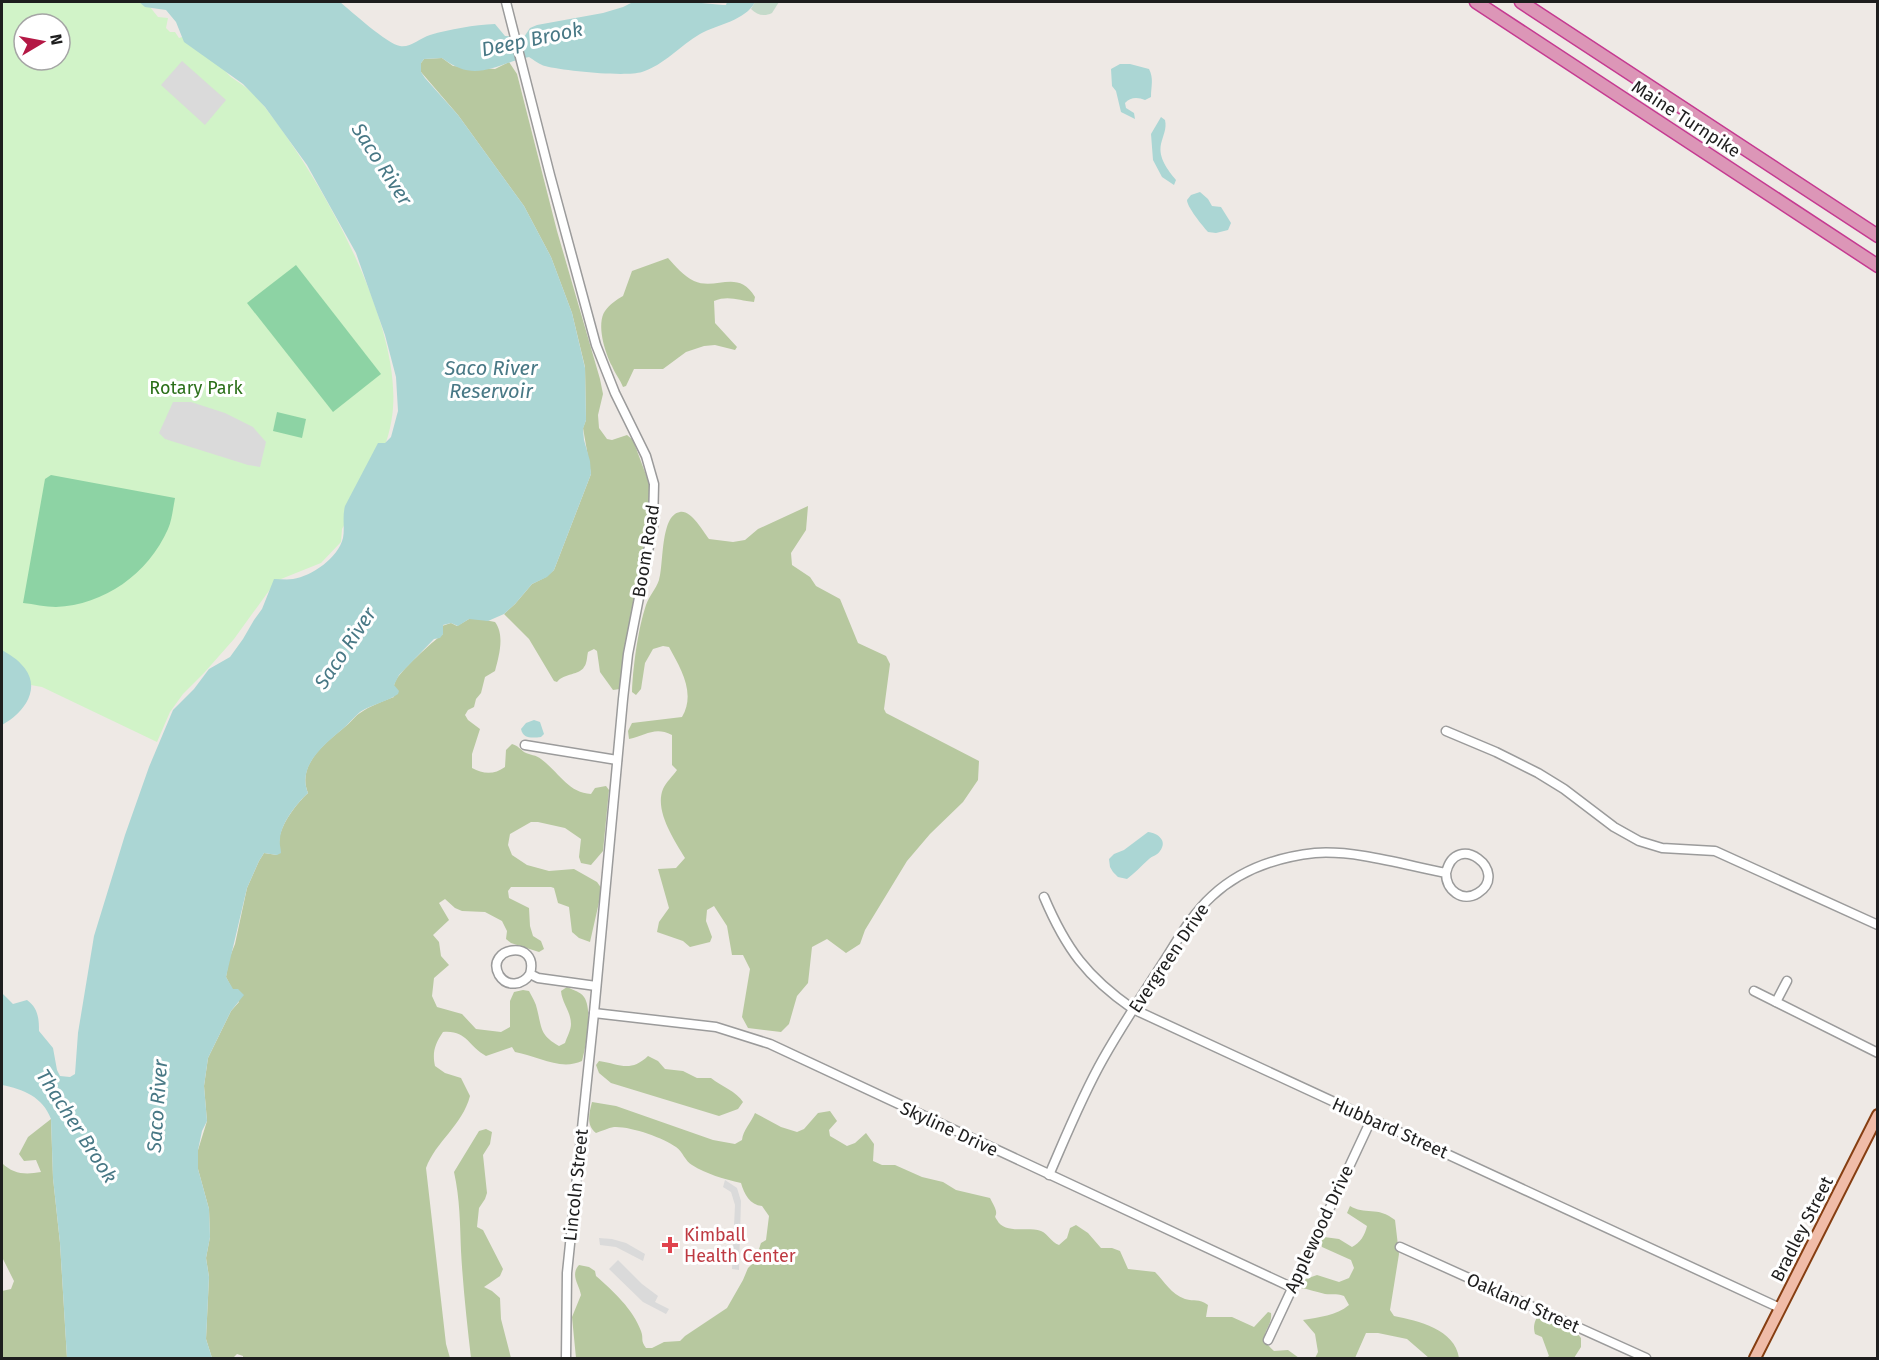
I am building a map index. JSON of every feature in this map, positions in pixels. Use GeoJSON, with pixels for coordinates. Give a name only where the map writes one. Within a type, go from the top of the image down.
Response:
{"type":"FeatureCollection","features":[{"type":"Feature","properties":{"kind":"highway","name":"Maine Turnpike"},"geometry":{"type":"LineString","coordinates":[[1476,2],[1878,266]]}},
{"type":"Feature","properties":{"kind":"highway","name":"Maine Turnpike"},"geometry":{"type":"LineString","coordinates":[[1521,2],[1878,236]]}},
{"type":"Feature","properties":{"kind":"main road","name":"Bradley Street"},"geometry":{"type":"LineString","coordinates":[[1755,1359],[1878,1115]]}},
{"type":"Feature","properties":{"kind":"street","name":"Boom Road"},"geometry":{"type":"LineString","coordinates":[[506,2],[596,345],[612,386],[649,464],[654,484],[654,516],[628,654],[594,1013]]}},
{"type":"Feature","properties":{"kind":"street"},"geometry":{"type":"LineString","coordinates":[[1446,731],[1538,773],[1564,789],[1614,827],[1639,841],[1662,848],[1715,851],[1878,925]]}},
{"type":"Feature","properties":{"kind":"street"},"geometry":{"type":"LineString","coordinates":[[525,745],[617,760]]}},
{"type":"Feature","properties":{"kind":"street","name":"Evergreen Drive"},"geometry":{"type":"LineString","coordinates":[[1048,1175],[1102,1061],[1133,1009],[1188,924],[1222,888],[1257,867],[1296,856],[1329,853],[1446,873]]}},
{"type":"Feature","properties":{"kind":"street"},"geometry":{"type":"LineString","coordinates":[[1471,854],[1485,864],[1488,877],[1482,890],[1466,896],[1451,889],[1447,883],[1446,873],[1454,858],[1471,854]]}},
{"type":"Feature","properties":{"kind":"street","name":"Hubbard Street"},"geometry":{"type":"LineString","coordinates":[[1044,897],[1063,939],[1087,972],[1133,1009],[1780,1308]]}},
{"type":"Feature","properties":{"kind":"street"},"geometry":{"type":"LineString","coordinates":[[521,951],[531,963],[530,974],[527,979],[517,984],[506,982],[498,974],[498,962],[504,952],[521,951]]}},
{"type":"Feature","properties":{"kind":"street"},"geometry":{"type":"LineString","coordinates":[[530,974],[546,980],[596,986]]}},
{"type":"Feature","properties":{"kind":"street"},"geometry":{"type":"LineString","coordinates":[[1776,1002],[1788,981]]}},
{"type":"Feature","properties":{"kind":"street"},"geometry":{"type":"LineString","coordinates":[[1754,992],[1878,1053]]}},
{"type":"Feature","properties":{"kind":"street","name":"Skyline Drive"},"geometry":{"type":"LineString","coordinates":[[594,1013],[687,1022],[744,1034],[770,1044],[1291,1287]]}},
{"type":"Feature","properties":{"kind":"street","name":"Lincoln Street"},"geometry":{"type":"LineString","coordinates":[[566,1359],[567,1273],[594,1013]]}},
{"type":"Feature","properties":{"kind":"street","name":"Applewood Drive"},"geometry":{"type":"LineString","coordinates":[[1268,1340],[1371,1120]]}},
{"type":"Feature","properties":{"kind":"street","name":"Oakland Street"},"geometry":{"type":"LineString","coordinates":[[1400,1247],[1646,1359]]}},
{"type":"Feature","properties":{"kind":"green space","name":"Rotary Park"},"geometry":{"type":"Polygon","coordinates":[[[2,2],[146,2],[158,17],[168,18],[166,28],[170,32],[175,32],[179,38],[182,37],[210,53],[231,77],[256,96],[305,164],[350,246],[369,289],[383,331],[392,371],[391,424],[381,456],[367,486],[342,529],[341,542],[321,563],[276,581],[234,639],[183,694],[170,712],[157,742],[42,687],[2,680],[2,2]]]}},
{"type":"Feature","properties":{"kind":"green space"},"geometry":{"type":"Polygon","coordinates":[[[755,2],[779,2],[772,13],[763,15],[751,9],[755,2]]]}},
{"type":"Feature","properties":{"kind":"green space"},"geometry":{"type":"Polygon","coordinates":[[[442,58],[453,66],[495,69],[509,62],[517,74],[557,231],[600,379],[603,394],[598,415],[599,428],[607,439],[612,440],[627,435],[633,440],[649,483],[648,522],[620,689],[613,690],[600,672],[597,651],[594,649],[588,652],[586,664],[582,670],[557,682],[554,681],[529,639],[504,614],[532,584],[554,570],[591,474],[583,428],[586,420],[585,367],[572,313],[551,257],[524,206],[458,115],[421,72],[421,63],[424,59],[442,58]]]}},
{"type":"Feature","properties":{"kind":"green space"},"geometry":{"type":"Polygon","coordinates":[[[668,258],[683,274],[694,281],[710,284],[734,282],[741,284],[748,288],[755,297],[754,302],[729,298],[714,301],[715,323],[737,347],[735,350],[715,345],[704,346],[686,352],[663,369],[634,369],[626,386],[623,387],[604,346],[601,331],[602,317],[609,306],[623,296],[632,271],[668,258]]]}},
{"type":"Feature","properties":{"kind":"green space"},"geometry":{"type":"Polygon","coordinates":[[[296,265],[381,374],[333,412],[247,303],[296,265]]]}},
{"type":"Feature","properties":{"kind":"green space"},"geometry":{"type":"Polygon","coordinates":[[[277,412],[306,419],[302,438],[273,431],[277,412]]]}},
{"type":"Feature","properties":{"kind":"green space"},"geometry":{"type":"Polygon","coordinates":[[[51,475],[175,498],[168,529],[149,560],[136,573],[107,593],[91,600],[56,607],[23,603],[45,479],[51,475]]]}},
{"type":"Feature","properties":{"kind":"green space"},"geometry":{"type":"Polygon","coordinates":[[[808,506],[806,530],[791,553],[792,565],[810,577],[816,586],[840,599],[858,643],[886,656],[890,664],[884,709],[886,713],[979,761],[978,780],[963,802],[930,834],[907,861],[865,930],[860,944],[846,953],[827,939],[812,947],[808,983],[797,996],[789,1024],[781,1032],[748,1028],[742,1017],[750,969],[743,955],[732,955],[727,926],[714,906],[707,910],[706,921],[712,937],[710,942],[690,947],[683,941],[657,932],[659,922],[669,908],[658,869],[676,868],[685,858],[671,834],[661,807],[663,789],[677,770],[672,765],[672,735],[660,731],[629,739],[628,731],[632,723],[682,717],[688,699],[685,681],[678,664],[669,647],[663,646],[653,649],[645,663],[641,689],[636,695],[632,692],[641,625],[647,602],[659,580],[666,531],[674,515],[680,512],[688,514],[709,539],[733,542],[745,540],[758,529],[808,506]]]}},
{"type":"Feature","properties":{"kind":"green space"},"geometry":{"type":"Polygon","coordinates":[[[469,619],[495,622],[500,633],[495,671],[485,677],[474,707],[465,715],[480,729],[472,754],[472,768],[488,773],[501,770],[505,767],[506,750],[512,744],[539,758],[576,790],[591,794],[595,788],[606,786],[609,790],[603,851],[591,865],[581,863],[579,857],[581,839],[565,828],[538,822],[531,822],[510,834],[508,845],[512,855],[527,865],[549,871],[574,869],[597,882],[602,889],[590,942],[579,938],[572,932],[569,907],[558,903],[554,888],[511,887],[508,891],[509,898],[529,908],[533,936],[541,941],[544,949],[539,952],[511,943],[506,939],[507,931],[502,921],[485,912],[462,911],[445,899],[439,903],[449,920],[433,935],[439,942],[441,956],[449,965],[434,978],[432,996],[437,1007],[462,1014],[476,1029],[501,1032],[510,1027],[510,1001],[514,992],[529,991],[545,1035],[559,1046],[565,1043],[571,1026],[570,1015],[561,991],[567,987],[581,994],[587,1003],[588,1028],[582,1061],[574,1064],[557,1064],[515,1052],[512,1047],[486,1056],[462,1036],[451,1032],[443,1032],[436,1044],[435,1066],[445,1073],[461,1078],[470,1096],[461,1116],[430,1158],[426,1168],[446,1344],[450,1358],[243,1358],[237,1354],[233,1358],[212,1358],[206,1339],[209,1277],[206,1258],[210,1237],[209,1209],[198,1169],[198,1150],[207,1121],[204,1086],[208,1058],[231,1011],[239,1002],[226,977],[247,888],[264,853],[277,855],[280,835],[285,824],[295,807],[308,793],[305,782],[306,773],[315,755],[358,714],[394,697],[394,686],[398,677],[443,634],[442,626],[451,623],[457,626],[469,619]]]}},
{"type":"Feature","properties":{"kind":"green space"},"geometry":{"type":"Polygon","coordinates":[[[648,1056],[658,1061],[665,1069],[683,1071],[697,1078],[711,1078],[733,1092],[743,1102],[738,1109],[719,1116],[611,1083],[599,1073],[596,1065],[599,1061],[630,1066],[648,1056]]]}},
{"type":"Feature","properties":{"kind":"green space"},"geometry":{"type":"Polygon","coordinates":[[[592,1102],[616,1106],[713,1140],[735,1144],[742,1140],[755,1113],[781,1127],[797,1132],[804,1129],[818,1113],[830,1111],[837,1121],[829,1130],[830,1136],[847,1146],[855,1143],[866,1133],[874,1144],[873,1161],[882,1165],[895,1165],[922,1177],[943,1182],[956,1190],[990,1198],[996,1211],[996,1218],[1005,1227],[1041,1231],[1059,1245],[1067,1238],[1070,1228],[1076,1225],[1088,1233],[1101,1248],[1120,1251],[1128,1269],[1155,1272],[1180,1297],[1208,1305],[1206,1317],[1232,1317],[1254,1327],[1268,1312],[1271,1313],[1265,1336],[1268,1345],[1274,1351],[1288,1350],[1299,1358],[576,1358],[572,1317],[581,1295],[575,1276],[579,1265],[595,1271],[596,1276],[628,1308],[642,1334],[646,1348],[652,1348],[664,1342],[680,1341],[727,1308],[748,1268],[755,1261],[761,1243],[766,1240],[769,1216],[762,1206],[754,1204],[748,1198],[741,1183],[697,1168],[676,1147],[664,1140],[621,1127],[612,1127],[596,1133],[590,1123],[592,1102]]]}},
{"type":"Feature","properties":{"kind":"green space"},"geometry":{"type":"Polygon","coordinates":[[[51,1119],[53,1178],[60,1243],[67,1358],[2,1358],[2,1291],[11,1289],[14,1281],[2,1257],[2,1163],[20,1173],[41,1172],[36,1160],[24,1161],[19,1154],[28,1137],[51,1119]]]}},
{"type":"Feature","properties":{"kind":"green space"},"geometry":{"type":"Polygon","coordinates":[[[486,1129],[492,1132],[490,1144],[483,1155],[487,1193],[479,1208],[477,1227],[483,1230],[503,1269],[500,1276],[484,1287],[500,1298],[501,1319],[511,1358],[471,1358],[468,1332],[459,1202],[454,1172],[479,1131],[486,1129]]]}},
{"type":"Feature","properties":{"kind":"green space"},"geometry":{"type":"Polygon","coordinates":[[[1350,1206],[1355,1209],[1383,1213],[1395,1220],[1399,1254],[1390,1310],[1394,1316],[1424,1324],[1443,1333],[1451,1340],[1459,1358],[1429,1358],[1407,1339],[1366,1333],[1355,1358],[1315,1358],[1318,1352],[1315,1334],[1303,1320],[1333,1314],[1349,1305],[1344,1296],[1300,1288],[1303,1280],[1317,1275],[1339,1282],[1349,1278],[1354,1268],[1351,1260],[1322,1247],[1320,1240],[1324,1237],[1339,1239],[1352,1247],[1360,1241],[1367,1226],[1347,1213],[1350,1206]]]}},
{"type":"Feature","properties":{"kind":"green space"},"geometry":{"type":"Polygon","coordinates":[[[1538,1316],[1576,1332],[1581,1338],[1581,1347],[1574,1358],[1546,1358],[1549,1356],[1542,1337],[1534,1331],[1538,1316]]]}},
{"type":"Feature","properties":{"kind":"shaded area"},"geometry":{"type":"Polygon","coordinates":[[[182,61],[226,100],[205,125],[161,85],[182,61]]]}},
{"type":"Feature","properties":{"kind":"shaded area"},"geometry":{"type":"Polygon","coordinates":[[[173,402],[191,402],[225,413],[253,427],[266,442],[260,467],[165,439],[159,433],[173,402]]]}},
{"type":"Feature","properties":{"kind":"shaded area"},"geometry":{"type":"Polygon","coordinates":[[[725,1180],[737,1188],[741,1201],[739,1270],[732,1269],[735,1205],[731,1192],[723,1187],[725,1180]]]}},
{"type":"Feature","properties":{"kind":"shaded area"},"geometry":{"type":"Polygon","coordinates":[[[599,1238],[626,1243],[645,1254],[643,1261],[616,1247],[600,1245],[599,1238]]]}},
{"type":"Feature","properties":{"kind":"shaded area"},"geometry":{"type":"Polygon","coordinates":[[[618,1260],[658,1296],[655,1302],[669,1309],[666,1314],[643,1302],[609,1269],[618,1260]]]}},
{"type":"Feature","properties":{"kind":"water","name":"Saco River Reservoir"},"geometry":{"type":"Polygon","coordinates":[[[139,2],[340,2],[387,40],[404,46],[438,33],[495,24],[505,36],[524,37],[530,28],[537,25],[603,13],[633,2],[691,2],[726,5],[727,2],[755,2],[745,14],[700,34],[658,65],[642,72],[609,74],[566,70],[543,65],[529,57],[475,71],[454,66],[442,58],[424,59],[421,63],[421,72],[425,78],[458,115],[524,206],[551,257],[572,313],[585,368],[586,420],[583,429],[591,474],[554,570],[547,577],[532,584],[504,614],[488,621],[469,619],[458,626],[451,623],[443,625],[443,634],[440,638],[434,639],[399,675],[394,685],[399,691],[398,694],[360,712],[323,746],[310,763],[306,773],[305,782],[308,793],[283,826],[280,841],[281,853],[277,855],[264,853],[247,888],[226,977],[233,989],[238,989],[244,995],[231,1011],[208,1058],[204,1086],[207,1121],[202,1131],[198,1150],[198,1169],[209,1209],[210,1237],[206,1258],[209,1277],[206,1339],[212,1358],[67,1358],[60,1243],[53,1178],[51,1119],[43,1105],[31,1095],[2,1085],[2,993],[13,1004],[27,1000],[34,1006],[39,1031],[53,1048],[60,1076],[70,1077],[75,1074],[78,1033],[94,936],[125,835],[149,767],[173,710],[194,689],[209,669],[230,657],[262,609],[274,579],[293,579],[308,574],[323,565],[336,552],[343,538],[345,506],[378,443],[385,443],[391,437],[398,411],[396,377],[385,335],[356,253],[307,165],[265,107],[243,84],[184,42],[176,22],[166,10],[145,7],[139,2]]]}},
{"type":"Feature","properties":{"kind":"water"},"geometry":{"type":"Polygon","coordinates":[[[1120,64],[1149,69],[1151,73],[1151,97],[1145,100],[1132,99],[1125,103],[1126,108],[1134,113],[1135,119],[1121,112],[1116,91],[1112,86],[1111,69],[1120,64]]]}},
{"type":"Feature","properties":{"kind":"water"},"geometry":{"type":"Polygon","coordinates":[[[1161,117],[1165,120],[1166,126],[1160,149],[1164,164],[1176,180],[1174,185],[1162,177],[1153,160],[1151,134],[1161,117]]]}},
{"type":"Feature","properties":{"kind":"water"},"geometry":{"type":"Polygon","coordinates":[[[1200,192],[1212,206],[1221,207],[1231,223],[1228,230],[1208,232],[1195,216],[1187,200],[1191,195],[1200,192]]]}},
{"type":"Feature","properties":{"kind":"water"},"geometry":{"type":"Polygon","coordinates":[[[2,650],[17,660],[28,673],[31,690],[24,706],[2,725],[2,650]]]}},
{"type":"Feature","properties":{"kind":"water"},"geometry":{"type":"Polygon","coordinates":[[[534,720],[540,722],[544,734],[541,737],[528,737],[522,732],[521,729],[526,723],[534,720]]]}},
{"type":"Feature","properties":{"kind":"water"},"geometry":{"type":"Polygon","coordinates":[[[1148,832],[1161,838],[1163,844],[1158,854],[1127,879],[1118,877],[1110,867],[1109,859],[1148,832]]]}},
{"type":"Feature","properties":{"kind":"place","name":"Kimball Health Center"},"geometry":{"type":"Point","coordinates":[670,1245]}},
{"type":"Feature","properties":{"kind":"water label","name":"Deep Brook"},"geometry":{"type":"Point","coordinates":[532,39]}},
{"type":"Feature","properties":{"kind":"water label","name":"Saco River"},"geometry":{"type":"Point","coordinates":[382,164]}},
{"type":"Feature","properties":{"kind":"water label","name":"Saco River"},"geometry":{"type":"Point","coordinates":[345,648]}},
{"type":"Feature","properties":{"kind":"water label","name":"Saco River"},"geometry":{"type":"Point","coordinates":[157,1106]}},
{"type":"Feature","properties":{"kind":"water label","name":"Thacher Brook"},"geometry":{"type":"Point","coordinates":[77,1126]}}]}
